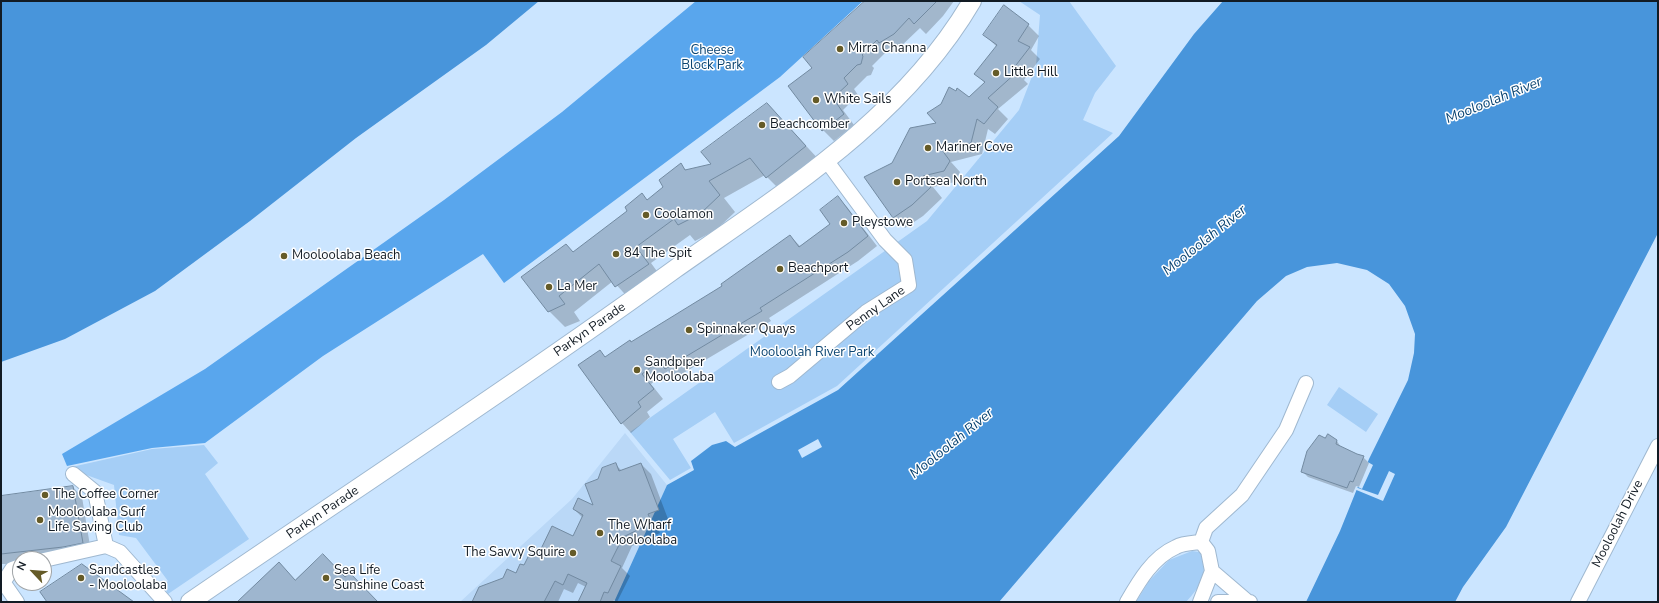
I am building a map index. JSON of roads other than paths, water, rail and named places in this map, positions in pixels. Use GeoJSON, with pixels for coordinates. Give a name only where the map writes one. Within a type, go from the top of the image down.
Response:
{"type":"FeatureCollection","features":[{"type":"Feature","properties":{"kind":"street","name":"Parkyn Parade"},"geometry":{"type":"LineString","coordinates":[[960,22],[972,1]]}},
{"type":"Feature","properties":{"kind":"street","name":"Parkyn Parade"},"geometry":{"type":"LineString","coordinates":[[190,602],[560,352],[826,160],[872,123],[912,83],[978,1]]}},
{"type":"Feature","properties":{"kind":"street","name":"Penny Lane"},"geometry":{"type":"LineString","coordinates":[[779,382],[790,376],[866,312],[909,285],[905,260],[885,240],[826,160]]}},
{"type":"Feature","properties":{"kind":"street"},"geometry":{"type":"LineString","coordinates":[[1201,542],[1206,528],[1242,495],[1286,430],[1306,383]]}},
{"type":"Feature","properties":{"kind":"street","name":"Mooloolah Drive"},"geometry":{"type":"LineString","coordinates":[[1578,602],[1658,446]]}},
{"type":"Feature","properties":{"kind":"street"},"geometry":{"type":"LineString","coordinates":[[73,474],[95,492],[106,546]]}},
{"type":"Feature","properties":{"kind":"street"},"geometry":{"type":"LineString","coordinates":[[1200,602],[1212,571],[1208,551],[1201,542]]}},
{"type":"Feature","properties":{"kind":"street"},"geometry":{"type":"LineString","coordinates":[[1127,602],[1140,580],[1159,558],[1177,546],[1201,542]]}},
{"type":"Feature","properties":{"kind":"street"},"geometry":{"type":"LineString","coordinates":[[52,558],[106,546],[120,552],[165,602]]}},
{"type":"Feature","properties":{"kind":"street"},"geometry":{"type":"LineString","coordinates":[[12,570],[2,581],[17,602]]}},
{"type":"Feature","properties":{"kind":"street"},"geometry":{"type":"LineString","coordinates":[[1212,571],[1248,602]]}},
{"type":"Feature","properties":{"kind":"street"},"geometry":{"type":"LineString","coordinates":[[1218,602],[1248,602]]}},
{"type":"Feature","properties":{"kind":"water"},"geometry":{"type":"Polygon","coordinates":[[[1,1],[539,1],[486,45],[356,138],[250,221],[155,291],[65,339],[1,362],[1,1]]]}},
{"type":"Feature","properties":{"kind":"water","name":"Mooloolah River"},"geometry":{"type":"Polygon","coordinates":[[[1223,1],[1658,1],[1658,233],[1506,527],[1463,587],[1455,602],[1306,602],[1340,531],[1369,459],[1408,380],[1414,353],[1415,334],[1405,306],[1389,284],[1367,270],[1337,263],[1307,267],[1286,276],[1257,301],[999,602],[614,602],[667,485],[694,470],[691,461],[712,445],[726,441],[735,447],[838,390],[1119,136],[1194,34],[1223,1]]]}},
{"type":"Feature","properties":{"kind":"place","name":"Mirra Channa"},"geometry":{"type":"Point","coordinates":[840,49]}},
{"type":"Feature","properties":{"kind":"place","name":"Little Hill"},"geometry":{"type":"Point","coordinates":[996,73]}},
{"type":"Feature","properties":{"kind":"place","name":"White Sails"},"geometry":{"type":"Point","coordinates":[816,100]}},
{"type":"Feature","properties":{"kind":"place","name":"Beachcomber"},"geometry":{"type":"Point","coordinates":[762,125]}},
{"type":"Feature","properties":{"kind":"place","name":"Mariner Cove"},"geometry":{"type":"Point","coordinates":[928,148]}},
{"type":"Feature","properties":{"kind":"place","name":"Portsea North"},"geometry":{"type":"Point","coordinates":[897,182]}},
{"type":"Feature","properties":{"kind":"place","name":"Coolamon"},"geometry":{"type":"Point","coordinates":[646,215]}},
{"type":"Feature","properties":{"kind":"place","name":"Pleystowe"},"geometry":{"type":"Point","coordinates":[844,223]}},
{"type":"Feature","properties":{"kind":"place","name":"84 The Spit"},"geometry":{"type":"Point","coordinates":[616,254]}},
{"type":"Feature","properties":{"kind":"place","name":"Mooloolaba Beach"},"geometry":{"type":"Point","coordinates":[284,256]}},
{"type":"Feature","properties":{"kind":"place","name":"Beachport"},"geometry":{"type":"Point","coordinates":[780,269]}},
{"type":"Feature","properties":{"kind":"place","name":"La Mer"},"geometry":{"type":"Point","coordinates":[549,287]}},
{"type":"Feature","properties":{"kind":"place","name":"Spinnaker Quays"},"geometry":{"type":"Point","coordinates":[689,330]}},
{"type":"Feature","properties":{"kind":"place","name":"Sandpiper Mooloolaba"},"geometry":{"type":"Point","coordinates":[637,370]}},
{"type":"Feature","properties":{"kind":"place","name":"The Coffee Corner"},"geometry":{"type":"Point","coordinates":[45,495]}},
{"type":"Feature","properties":{"kind":"place","name":"Mooloolaba Surf Life Saving Club"},"geometry":{"type":"Point","coordinates":[40,520]}},
{"type":"Feature","properties":{"kind":"place","name":"The Wharf Mooloolaba"},"geometry":{"type":"Point","coordinates":[600,533]}},
{"type":"Feature","properties":{"kind":"place","name":"The Savvy Squire"},"geometry":{"type":"Point","coordinates":[573,553]}},
{"type":"Feature","properties":{"kind":"place","name":"Sandcastles - Mooloolaba"},"geometry":{"type":"Point","coordinates":[81,578]}},
{"type":"Feature","properties":{"kind":"place","name":"Sea Life Sunshine Coast"},"geometry":{"type":"Point","coordinates":[326,578]}},
{"type":"Feature","properties":{"kind":"park label","name":"Cheese Block Park"},"geometry":{"type":"Point","coordinates":[712,58]}},
{"type":"Feature","properties":{"kind":"park label","name":"Mooloolah River Park"},"geometry":{"type":"Point","coordinates":[812,353]}}]}
